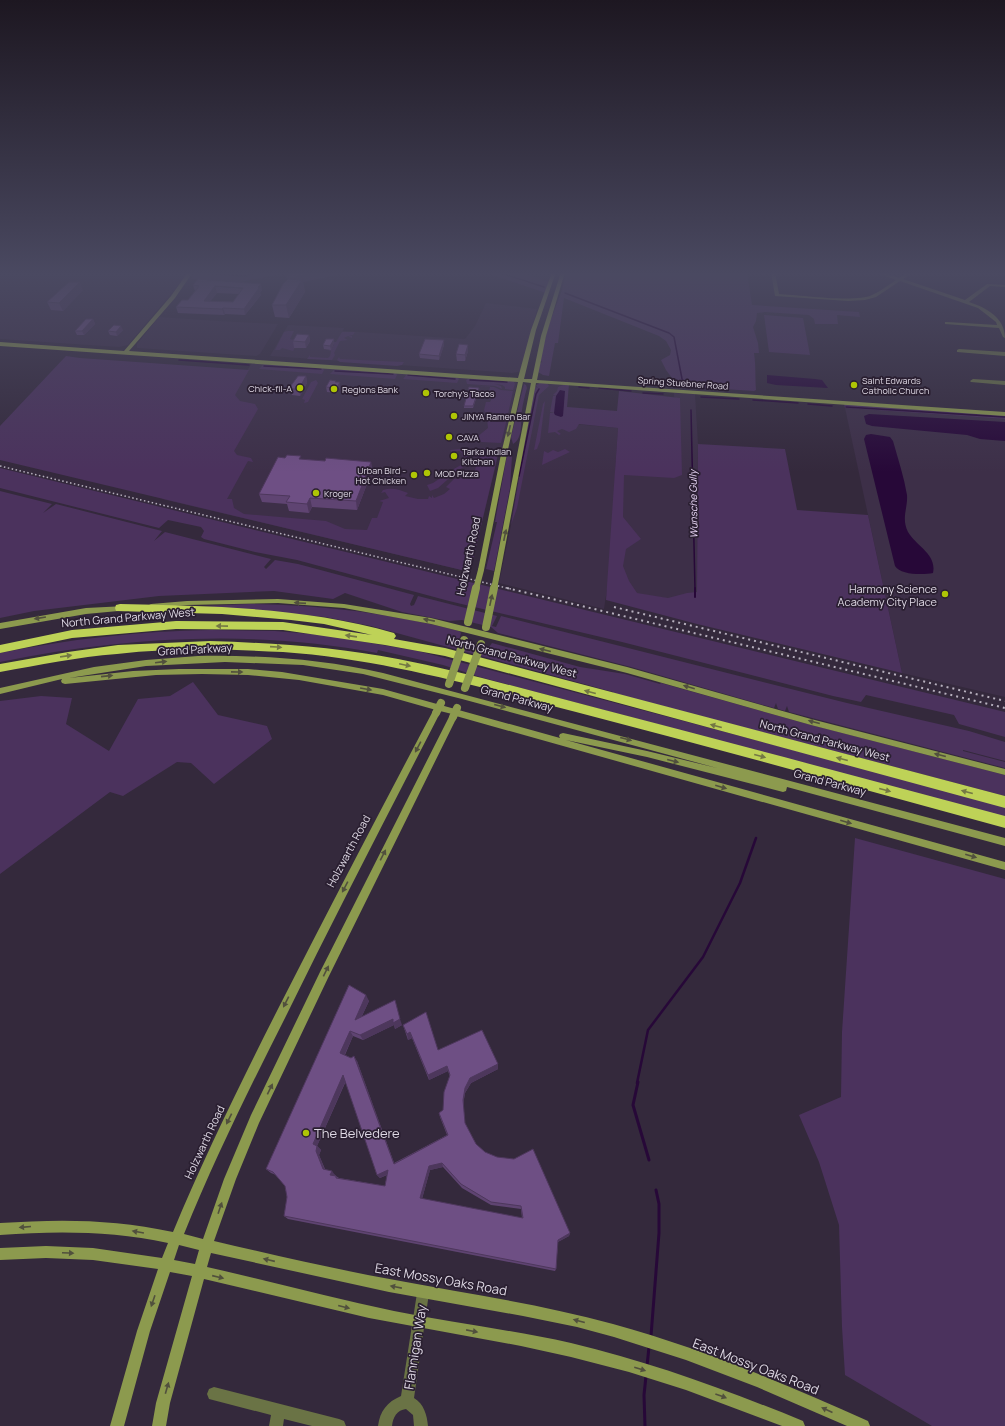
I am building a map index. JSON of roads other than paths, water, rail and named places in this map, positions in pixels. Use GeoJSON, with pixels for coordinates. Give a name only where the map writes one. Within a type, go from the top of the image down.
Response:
{"type":"FeatureCollection","features":[{"type":"Feature","properties":{"kind":"highway"},"geometry":{"type":"LineString","coordinates":[[120,608],[244,612],[318,620],[377,632],[445,652]]}},
{"type":"Feature","properties":{"kind":"highway","name":"North Grand Parkway West"},"geometry":{"type":"LineString","coordinates":[[0,649],[72,634],[176,625],[283,626],[385,641],[445,652],[1005,802]]}},
{"type":"Feature","properties":{"kind":"highway"},"geometry":{"type":"LineString","coordinates":[[0,668],[84,654],[172,646],[256,645],[338,653],[405,664],[434,671],[641,724],[1005,822]]}},
{"type":"Feature","properties":{"kind":"main road"},"geometry":{"type":"LineString","coordinates":[[127,351],[138,339]]}},
{"type":"Feature","properties":{"kind":"main road","name":"Holzwarth Road"},"geometry":{"type":"LineString","coordinates":[[117,1426],[140,1340],[166,1264],[217,1145],[329,916],[441,703],[447,688],[464,640],[481,570],[505,446],[530,339]]}},
{"type":"Feature","properties":{"kind":"main road"},"geometry":{"type":"LineString","coordinates":[[159,1426],[163,1403],[207,1245],[230,1179],[257,1115],[380,861],[422,781],[455,712],[464,692],[481,644],[497,574],[543,339]]}},
{"type":"Feature","properties":{"kind":"main road","name":"Spring Stuebner Road"},"geometry":{"type":"LineString","coordinates":[[0,341],[127,351],[521,377]]}},
{"type":"Feature","properties":{"kind":"main road","name":"Spring Stuebner Road"},"geometry":{"type":"LineString","coordinates":[[0,344],[43,345]]}},
{"type":"Feature","properties":{"kind":"main road","name":"Spring Stuebner Road"},"geometry":{"type":"LineString","coordinates":[[259,360],[267,358],[760,395],[957,408],[1005,409]]}},
{"type":"Feature","properties":{"kind":"main road","name":"Spring Stuebner Road"},"geometry":{"type":"LineString","coordinates":[[957,408],[1005,414]]}},
{"type":"Feature","properties":{"kind":"main road","name":"North Grand Parkway West"},"geometry":{"type":"LineString","coordinates":[[0,626],[86,611],[188,603],[278,601],[344,606],[467,626],[811,722],[1005,772]]}},
{"type":"Feature","properties":{"kind":"main road","name":"Grand Parkway"},"geometry":{"type":"LineString","coordinates":[[13,689],[94,670],[171,661],[232,658],[304,662],[376,674],[464,692],[1005,842]]}},
{"type":"Feature","properties":{"kind":"main road"},"geometry":{"type":"LineString","coordinates":[[0,692],[108,676],[190,671],[249,672],[316,680],[384,692],[1005,866]]}},
{"type":"Feature","properties":{"kind":"main road"},"geometry":{"type":"LineString","coordinates":[[484,720],[647,754],[984,837]]}},
{"type":"Feature","properties":{"kind":"main road","name":"East Mossy Oaks Road"},"geometry":{"type":"LineString","coordinates":[[0,1229],[45,1225],[117,1228],[207,1245],[423,1293],[500,1304],[573,1320],[694,1357],[782,1390],[863,1426]]}},
{"type":"Feature","properties":{"kind":"main road"},"geometry":{"type":"LineString","coordinates":[[0,1254],[29,1251],[119,1256],[166,1264],[370,1313],[570,1350],[685,1383],[798,1426]]}},
{"type":"Feature","properties":{"kind":"street"},"geometry":{"type":"LineString","coordinates":[[959,351],[1005,354]]}},
{"type":"Feature","properties":{"kind":"street"},"geometry":{"type":"LineString","coordinates":[[973,381],[1005,383]]}},
{"type":"Feature","properties":{"kind":"street","name":"Flannigan Way"},"geometry":{"type":"LineString","coordinates":[[406,1402],[423,1293]]}},
{"type":"Feature","properties":{"kind":"street"},"geometry":{"type":"LineString","coordinates":[[214,1394],[339,1426]]}},
{"type":"Feature","properties":{"kind":"street"},"geometry":{"type":"LineString","coordinates":[[386,1426],[388,1415],[392,1409],[396,1405],[406,1402],[416,1408],[419,1414],[421,1426]]}},
{"type":"Feature","properties":{"kind":"street"},"geometry":{"type":"LineString","coordinates":[[276,1426],[278,1410]]}},
{"type":"Feature","properties":{"kind":"waterway","name":"Wunsche Gully"},"geometry":{"type":"LineString","coordinates":[[674,339],[683,384]]}},
{"type":"Feature","properties":{"kind":"waterway"},"geometry":{"type":"LineString","coordinates":[[179,360],[249,365]]}},
{"type":"Feature","properties":{"kind":"waterway"},"geometry":{"type":"LineString","coordinates":[[264,366],[321,369]]}},
{"type":"Feature","properties":{"kind":"waterway"},"geometry":{"type":"LineString","coordinates":[[335,371],[393,374]]}},
{"type":"Feature","properties":{"kind":"waterway"},"geometry":{"type":"LineString","coordinates":[[408,375],[455,379]]}},
{"type":"Feature","properties":{"kind":"waterway"},"geometry":{"type":"LineString","coordinates":[[470,380],[507,382]]}},
{"type":"Feature","properties":{"kind":"waterway"},"geometry":{"type":"LineString","coordinates":[[579,387],[589,388]]}},
{"type":"Feature","properties":{"kind":"waterway"},"geometry":{"type":"LineString","coordinates":[[599,388],[631,391]]}},
{"type":"Feature","properties":{"kind":"waterway"},"geometry":{"type":"LineString","coordinates":[[519,476],[536,394],[539,389]]}},
{"type":"Feature","properties":{"kind":"waterway"},"geometry":{"type":"LineString","coordinates":[[643,393],[663,394]]}},
{"type":"Feature","properties":{"kind":"waterway"},"geometry":{"type":"LineString","coordinates":[[701,397],[739,399]]}},
{"type":"Feature","properties":{"kind":"waterway"},"geometry":{"type":"LineString","coordinates":[[753,400],[798,403]]}},
{"type":"Feature","properties":{"kind":"waterway"},"geometry":{"type":"LineString","coordinates":[[808,404],[832,406]]}},
{"type":"Feature","properties":{"kind":"waterway"},"geometry":{"type":"LineString","coordinates":[[846,407],[1005,417]]}},
{"type":"Feature","properties":{"kind":"waterway","name":"Wunsche Gully"},"geometry":{"type":"LineString","coordinates":[[691,410],[695,589]]}},
{"type":"Feature","properties":{"kind":"waterway","name":"Wunsche Gully"},"geometry":{"type":"LineString","coordinates":[[695,589],[695,597]]}},
{"type":"Feature","properties":{"kind":"waterway"},"geometry":{"type":"LineString","coordinates":[[637,1083],[648,1030],[703,957],[740,883],[756,838]]}},
{"type":"Feature","properties":{"kind":"waterway"},"geometry":{"type":"LineString","coordinates":[[638,1082],[633,1105],[649,1160]]}},
{"type":"Feature","properties":{"kind":"waterway"},"geometry":{"type":"LineString","coordinates":[[651,1336],[659,1233],[659,1204],[656,1190]]}},
{"type":"Feature","properties":{"kind":"waterway"},"geometry":{"type":"LineString","coordinates":[[647,1366],[649,1347]]}},
{"type":"Feature","properties":{"kind":"waterway"},"geometry":{"type":"LineString","coordinates":[[645,1426],[644,1395],[646,1376]]}},
{"type":"Feature","properties":{"kind":"railway"},"geometry":{"type":"LineString","coordinates":[[0,466],[511,589]]}},
{"type":"Feature","properties":{"kind":"railway"},"geometry":{"type":"LineString","coordinates":[[507,588],[1005,708]]}},
{"type":"Feature","properties":{"kind":"railway"},"geometry":{"type":"LineString","coordinates":[[614,607],[1005,701]]}},
{"type":"Feature","properties":{"kind":"place","name":"Saint Edwards Catholic Church"},"geometry":{"type":"Point","coordinates":[854,385]}},
{"type":"Feature","properties":{"kind":"place","name":"Chick-fil-A"},"geometry":{"type":"Point","coordinates":[300,388]}},
{"type":"Feature","properties":{"kind":"place","name":"Regions Bank"},"geometry":{"type":"Point","coordinates":[334,389]}},
{"type":"Feature","properties":{"kind":"place","name":"Torchy's Tacos"},"geometry":{"type":"Point","coordinates":[426,393]}},
{"type":"Feature","properties":{"kind":"place","name":"JINYA Ramen Bar"},"geometry":{"type":"Point","coordinates":[454,416]}},
{"type":"Feature","properties":{"kind":"place","name":"CAVA"},"geometry":{"type":"Point","coordinates":[449,437]}},
{"type":"Feature","properties":{"kind":"place","name":"Tarka Indian Kitchen"},"geometry":{"type":"Point","coordinates":[454,456]}},
{"type":"Feature","properties":{"kind":"place","name":"MOD Pizza"},"geometry":{"type":"Point","coordinates":[427,473]}},
{"type":"Feature","properties":{"kind":"place","name":"Urban Bird - Hot Chicken"},"geometry":{"type":"Point","coordinates":[414,475]}},
{"type":"Feature","properties":{"kind":"place","name":"Kroger"},"geometry":{"type":"Point","coordinates":[316,493]}},
{"type":"Feature","properties":{"kind":"place","name":"Harmony Science Academy City Place"},"geometry":{"type":"Point","coordinates":[945,594]}},
{"type":"Feature","properties":{"kind":"place","name":"The Belvedere"},"geometry":{"type":"Point","coordinates":[306,1133]}}]}
